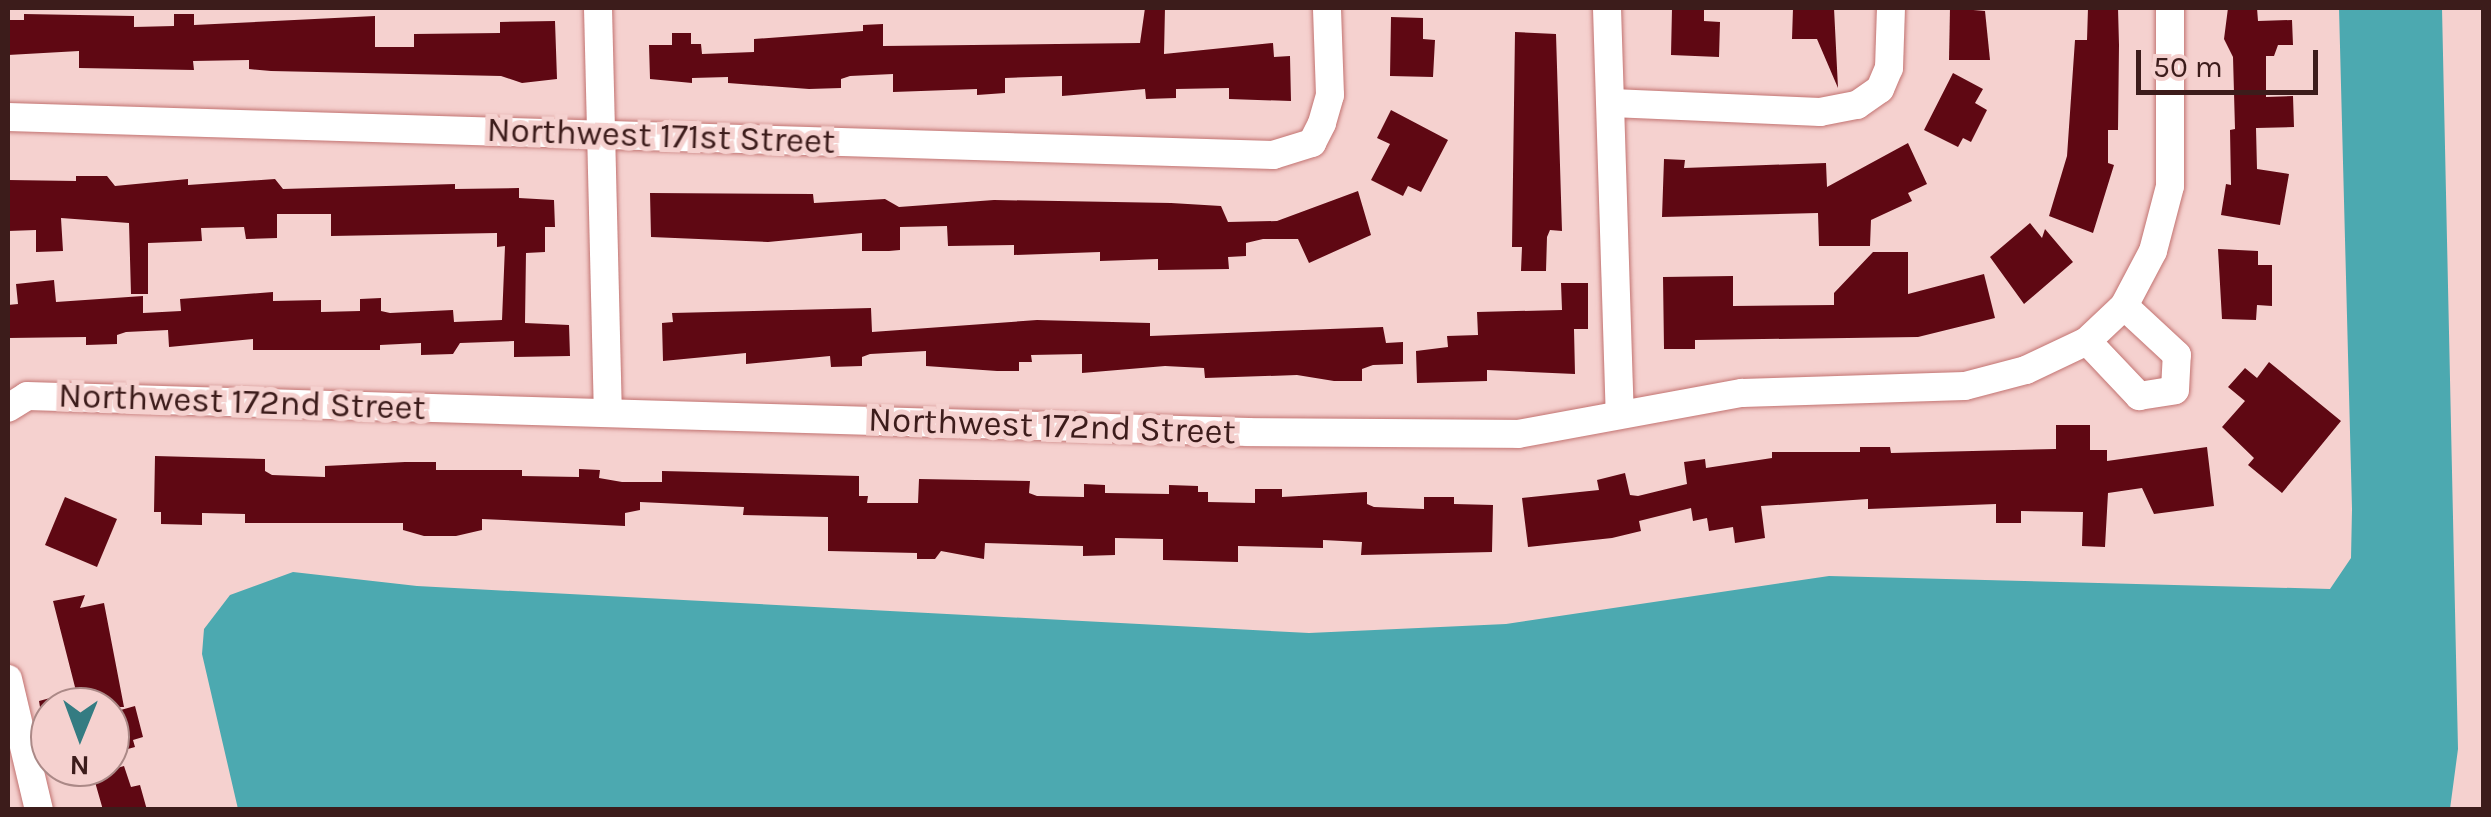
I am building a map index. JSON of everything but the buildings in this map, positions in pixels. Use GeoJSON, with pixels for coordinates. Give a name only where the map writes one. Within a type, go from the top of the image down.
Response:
{"type":"FeatureCollection","features":[{"type":"Feature","properties":{"kind":"street"},"geometry":{"type":"LineString","coordinates":[[598,8],[608,412]]}},
{"type":"Feature","properties":{"kind":"street","name":"Northwest 171st Street"},"geometry":{"type":"LineString","coordinates":[[8,116],[1273,154],[1312,144],[1330,94],[1327,8]]}},
{"type":"Feature","properties":{"kind":"street"},"geometry":{"type":"LineString","coordinates":[[1607,8],[1620,411]]}},
{"type":"Feature","properties":{"kind":"street"},"geometry":{"type":"LineString","coordinates":[[1612,103],[1820,112],[1858,106],[1880,89],[1891,57],[1891,8]]}},
{"type":"Feature","properties":{"kind":"street","name":"Northwest 172nd Street"},"geometry":{"type":"LineString","coordinates":[[8,408],[27,396],[1248,432],[1518,434],[1620,411],[1742,394],[1964,386],[2026,370],[2087,342],[2124,306],[2153,251],[2170,186],[2170,8]]}},
{"type":"Feature","properties":{"kind":"street"},"geometry":{"type":"LineString","coordinates":[[2087,342],[2139,396],[2175,390],[2177,355],[2124,306]]}},
{"type":"Feature","properties":{"kind":"street"},"geometry":{"type":"LineString","coordinates":[[8,678],[26,794]]}},
{"type":"Feature","properties":{"kind":"water"},"geometry":{"type":"Polygon","coordinates":[[[2339,8],[2442,8],[2458,749],[2450,809],[238,809],[202,654],[204,629],[230,595],[293,572],[417,586],[1309,633],[1506,624],[1829,576],[2330,589],[2351,558],[2352,509],[2339,8]]]}}]}
